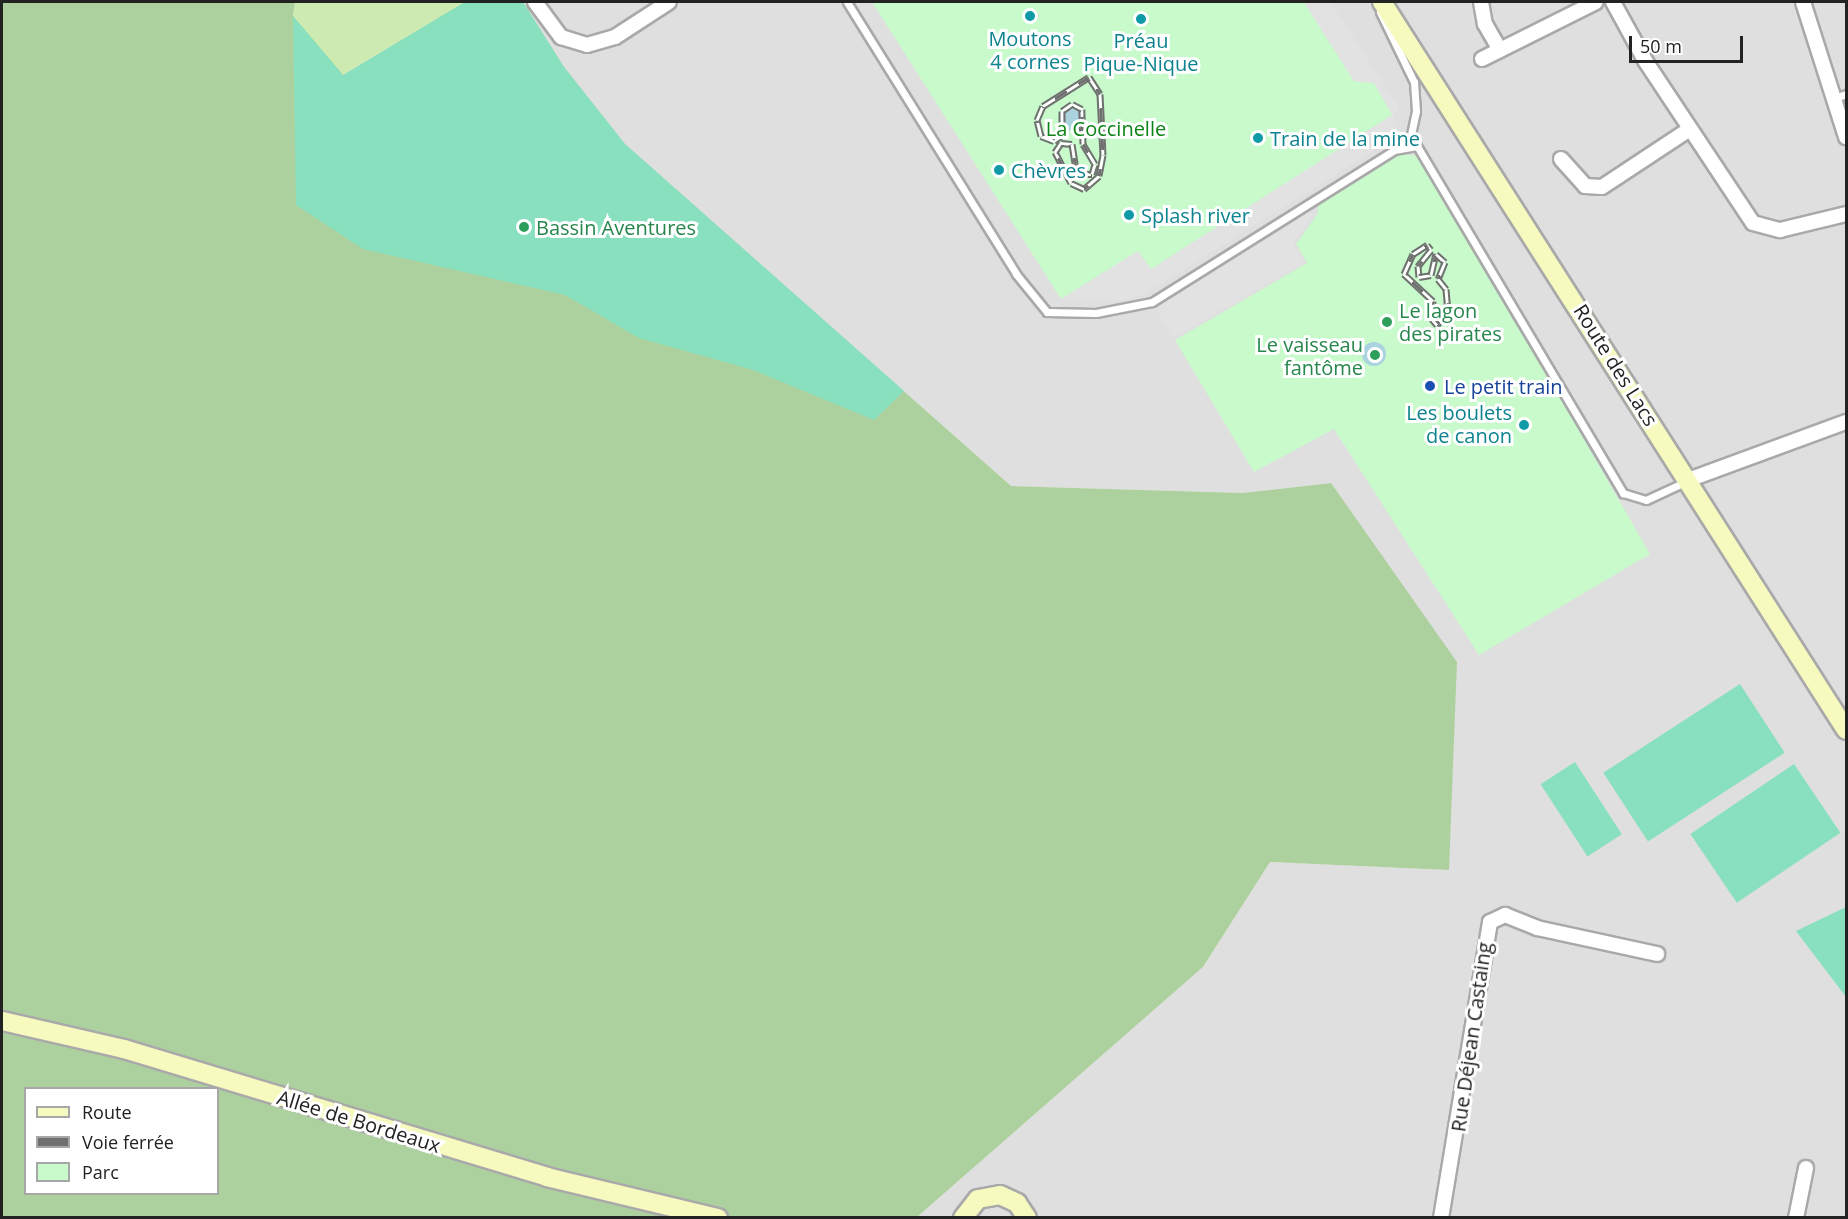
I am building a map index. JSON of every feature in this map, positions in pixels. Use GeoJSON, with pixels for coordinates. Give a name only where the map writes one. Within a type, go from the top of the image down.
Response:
{"type":"FeatureCollection","features":[{"type":"Feature","properties":{"kind":"main road","name":"Route des Lacs"},"geometry":{"type":"LineString","coordinates":[[1382,2],[1846,730]]}},
{"type":"Feature","properties":{"kind":"main road","name":"Allée de Bordeaux"},"geometry":{"type":"LineString","coordinates":[[2,1021],[124,1049],[547,1177],[718,1218]]}},
{"type":"Feature","properties":{"kind":"main road"},"geometry":{"type":"LineString","coordinates":[[959,1216],[978,1199],[1000,1195],[1017,1203],[1027,1218]]}},
{"type":"Feature","properties":{"kind":"street"},"geometry":{"type":"LineString","coordinates":[[535,2],[561,37],[587,45],[615,36],[669,2]]}},
{"type":"Feature","properties":{"kind":"street"},"geometry":{"type":"LineString","coordinates":[[1481,2],[1485,24],[1500,50]]}},
{"type":"Feature","properties":{"kind":"street"},"geometry":{"type":"LineString","coordinates":[[1482,59],[1596,2]]}},
{"type":"Feature","properties":{"kind":"street"},"geometry":{"type":"LineString","coordinates":[[1613,2],[1690,129],[1758,227],[1780,230],[1846,214]]}},
{"type":"Feature","properties":{"kind":"street"},"geometry":{"type":"LineString","coordinates":[[1803,2],[1840,96],[1846,138]]}},
{"type":"Feature","properties":{"kind":"street"},"geometry":{"type":"LineString","coordinates":[[1561,159],[1585,186],[1602,187],[1690,129]]}},
{"type":"Feature","properties":{"kind":"street"},"geometry":{"type":"LineString","coordinates":[[1688,480],[1846,422]]}},
{"type":"Feature","properties":{"kind":"street","name":"Rue Déjean Castaing"},"geometry":{"type":"LineString","coordinates":[[1442,1218],[1490,922],[1505,915],[1536,928],[1657,954]]}},
{"type":"Feature","properties":{"kind":"street"},"geometry":{"type":"LineString","coordinates":[[1796,1218],[1806,1168]]}},
{"type":"Feature","properties":{"kind":"lane"},"geometry":{"type":"LineString","coordinates":[[847,2],[1020,281],[1037,304],[1053,314],[1122,310],[1152,302],[1409,145],[1416,111],[1414,82],[1376,2]]}},
{"type":"Feature","properties":{"kind":"lane"},"geometry":{"type":"LineString","coordinates":[[1409,145],[1429,160],[1623,493],[1646,500],[1688,480]]}},
{"type":"Feature","properties":{"kind":"shaded area"},"geometry":{"type":"Polygon","coordinates":[[[523,2],[1846,2],[1846,1217],[917,1217],[1203,967],[1270,862],[1449,870],[1331,483],[1243,493],[1011,486],[625,144],[564,67],[523,2]]]}},
{"type":"Feature","properties":{"kind":"shaded area"},"geometry":{"type":"Polygon","coordinates":[[[1304,2],[1331,2],[1400,110],[1393,115],[1401,133],[1145,294],[1121,301],[1061,299],[1138,251],[1151,269],[1392,115],[1374,83],[1354,81],[1304,2]]]}},
{"type":"Feature","properties":{"kind":"shaded area"},"geometry":{"type":"Polygon","coordinates":[[[1311,205],[1312,216],[1293,244],[1304,263],[1173,338],[1154,306],[1311,205]]]}},
{"type":"Feature","properties":{"kind":"green space"},"geometry":{"type":"Polygon","coordinates":[[[2,2],[295,2],[293,16],[343,75],[465,2],[523,2],[564,67],[625,144],[1011,486],[1243,493],[1331,483],[1457,662],[1449,870],[1270,862],[1203,967],[917,1217],[2,1218],[2,2]]]}},
{"type":"Feature","properties":{"kind":"green space"},"geometry":{"type":"Polygon","coordinates":[[[295,2],[465,2],[342,75],[293,16],[295,2]]]}},
{"type":"Feature","properties":{"kind":"green space","name":"Bassin Aventures"},"geometry":{"type":"Polygon","coordinates":[[[465,2],[523,2],[564,67],[625,144],[904,391],[874,420],[753,370],[639,338],[565,295],[363,249],[296,205],[293,16],[343,75],[465,2]]]}},
{"type":"Feature","properties":{"kind":"green space","name":"La Coccinelle"},"geometry":{"type":"Polygon","coordinates":[[[872,2],[1304,2],[1354,81],[1374,83],[1393,115],[1151,270],[1138,251],[1061,299],[872,2]]]}},
{"type":"Feature","properties":{"kind":"green space"},"geometry":{"type":"Polygon","coordinates":[[[1401,154],[1418,156],[1431,174],[1650,554],[1479,655],[1334,429],[1254,472],[1175,340],[1307,263],[1296,244],[1318,213],[1318,203],[1401,154]]]}},
{"type":"Feature","properties":{"kind":"green space"},"geometry":{"type":"Polygon","coordinates":[[[1740,684],[1785,753],[1648,842],[1603,773],[1740,684]]]}},
{"type":"Feature","properties":{"kind":"green space"},"geometry":{"type":"Polygon","coordinates":[[[1575,762],[1622,834],[1587,856],[1541,784],[1575,762]]]}},
{"type":"Feature","properties":{"kind":"green space"},"geometry":{"type":"Polygon","coordinates":[[[1794,764],[1840,833],[1737,903],[1690,834],[1794,764]]]}},
{"type":"Feature","properties":{"kind":"green space"},"geometry":{"type":"Polygon","coordinates":[[[1846,907],[1846,997],[1796,931],[1846,907]]]}},
{"type":"Feature","properties":{"kind":"water"},"geometry":{"type":"Polygon","coordinates":[[[1072,109],[1080,112],[1083,120],[1080,128],[1072,131],[1064,128],[1061,120],[1064,112],[1072,109]]]}},
{"type":"Feature","properties":{"kind":"water","name":"Le vaisseau fantôme"},"geometry":{"type":"Polygon","coordinates":[[[1374,342],[1383,345],[1386,354],[1383,363],[1374,366],[1365,363],[1362,354],[1365,345],[1374,342]]]}},
{"type":"Feature","properties":{"kind":"railway"},"geometry":{"type":"LineString","coordinates":[[1089,77],[1100,94],[1103,155],[1099,176],[1084,189],[1071,183],[1055,152],[1061,143],[1072,144],[1077,174],[1092,174],[1095,164],[1083,144],[1082,109],[1072,104],[1062,111],[1062,135],[1054,141],[1041,136],[1037,120],[1043,106],[1089,77]]}},
{"type":"Feature","properties":{"kind":"railway"},"geometry":{"type":"LineString","coordinates":[[1427,245],[1431,250],[1418,266],[1419,277],[1431,275],[1436,254],[1445,262],[1438,279],[1446,289],[1448,310],[1437,325],[1432,319],[1433,301],[1404,274],[1413,254],[1427,245]]}},
{"type":"Feature","properties":{"kind":"place","name":"Moutons 4 cornes"},"geometry":{"type":"Point","coordinates":[1030,16]}},
{"type":"Feature","properties":{"kind":"place","name":"Préau Pique-Nique"},"geometry":{"type":"Point","coordinates":[1141,19]}},
{"type":"Feature","properties":{"kind":"place","name":"Train de la mine"},"geometry":{"type":"Point","coordinates":[1258,138]}},
{"type":"Feature","properties":{"kind":"place","name":"Chèvres"},"geometry":{"type":"Point","coordinates":[999,170]}},
{"type":"Feature","properties":{"kind":"place","name":"Splash river"},"geometry":{"type":"Point","coordinates":[1129,215]}},
{"type":"Feature","properties":{"kind":"place","name":"Bassin Aventures"},"geometry":{"type":"Point","coordinates":[524,227]}},
{"type":"Feature","properties":{"kind":"place","name":"Le lagon des pirates"},"geometry":{"type":"Point","coordinates":[1387,322]}},
{"type":"Feature","properties":{"kind":"place","name":"Le vaisseau fantôme"},"geometry":{"type":"Point","coordinates":[1375,355]}},
{"type":"Feature","properties":{"kind":"place","name":"Le petit train"},"geometry":{"type":"Point","coordinates":[1430,386]}},
{"type":"Feature","properties":{"kind":"place","name":"Les boulets de canon"},"geometry":{"type":"Point","coordinates":[1524,425]}}]}
